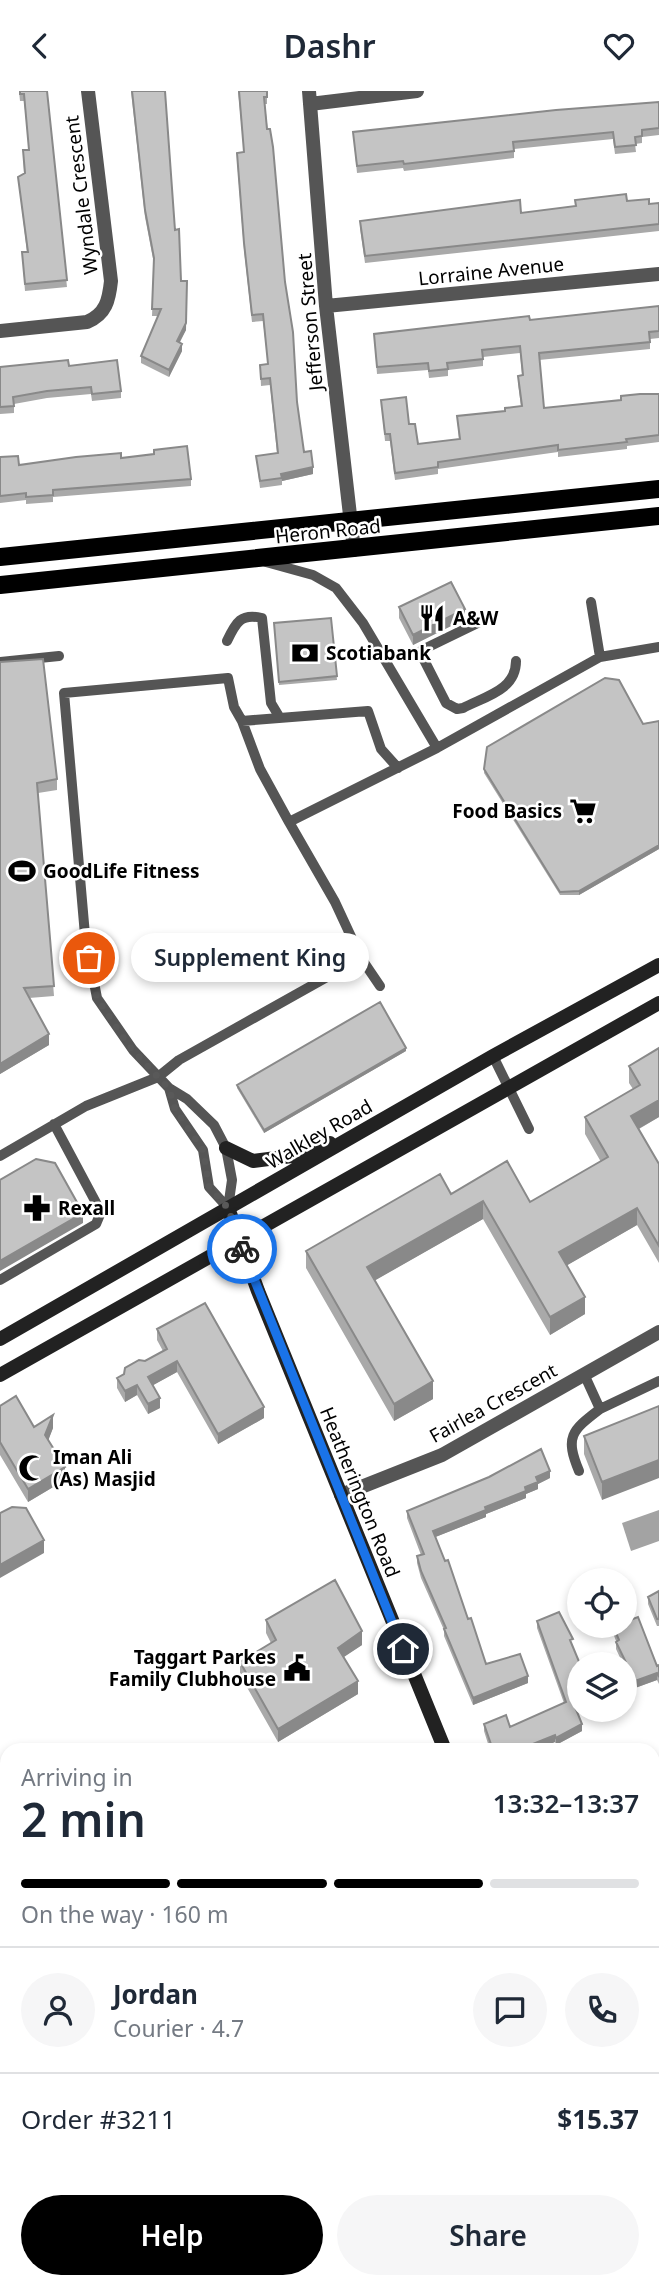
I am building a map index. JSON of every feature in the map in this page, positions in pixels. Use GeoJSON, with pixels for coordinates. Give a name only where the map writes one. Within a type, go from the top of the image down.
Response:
{"type":"FeatureCollection","features":[{"type":"Feature","properties":{"kind":"main road","name":"Heron Road"},"geometry":{"type":"LineString","coordinates":[[0,557],[350,523],[659,489]]}},
{"type":"Feature","properties":{"kind":"main road","name":"Heron Road"},"geometry":{"type":"LineString","coordinates":[[0,585],[659,516]]}},
{"type":"Feature","properties":{"kind":"main road","name":"Walkley Road"},"geometry":{"type":"LineString","coordinates":[[0,1339],[493,1056],[659,965]]}},
{"type":"Feature","properties":{"kind":"main road"},"geometry":{"type":"LineString","coordinates":[[0,1375],[659,1003]]}},
{"type":"Feature","properties":{"kind":"main road"},"geometry":{"type":"LineString","coordinates":[[226,1148],[253,1161],[271,1160],[358,1133]]}},
{"type":"Feature","properties":{"kind":"main road","name":"Heatherington Road"},"geometry":{"type":"LineString","coordinates":[[228,1208],[442,1743]]}},
{"type":"Feature","properties":{"kind":"street","name":"Wyndale Crescent"},"geometry":{"type":"LineString","coordinates":[[0,331],[87,322],[99,317],[109,300],[111,281],[89,91]]}},
{"type":"Feature","properties":{"kind":"street"},"geometry":{"type":"LineString","coordinates":[[310,97],[416,91]]}},
{"type":"Feature","properties":{"kind":"street","name":"Jefferson Street"},"geometry":{"type":"LineString","coordinates":[[310,97],[326,306],[354,550]]}},
{"type":"Feature","properties":{"kind":"street","name":"Lorraine Avenue"},"geometry":{"type":"LineString","coordinates":[[326,306],[659,274]]}},
{"type":"Feature","properties":{"kind":"street","name":"Fairlea Crescent"},"geometry":{"type":"LineString","coordinates":[[341,1495],[442,1455],[659,1332]]}},
{"type":"Feature","properties":{"kind":"lane"},"geometry":{"type":"LineString","coordinates":[[255,559],[326,580],[363,623],[438,748]]}},
{"type":"Feature","properties":{"kind":"lane"},"geometry":{"type":"LineString","coordinates":[[591,601],[600,657]]}},
{"type":"Feature","properties":{"kind":"lane"},"geometry":{"type":"LineString","coordinates":[[227,641],[236,621],[249,615],[262,618],[271,703],[281,718]]}},
{"type":"Feature","properties":{"kind":"lane"},"geometry":{"type":"LineString","coordinates":[[490,617],[422,650],[421,654],[446,703],[457,709],[463,708],[509,684],[516,674],[516,661]]}},
{"type":"Feature","properties":{"kind":"lane"},"geometry":{"type":"LineString","coordinates":[[289,822],[438,748],[600,657],[659,647]]}},
{"type":"Feature","properties":{"kind":"lane"},"geometry":{"type":"LineString","coordinates":[[0,662],[59,656]]}},
{"type":"Feature","properties":{"kind":"lane"},"geometry":{"type":"LineString","coordinates":[[228,1208],[232,1180],[226,1148],[214,1125],[187,1099],[169,1089],[129,1046],[97,998],[92,982],[64,693],[228,678],[234,706],[260,769],[335,902],[361,958],[380,986]]}},
{"type":"Feature","properties":{"kind":"lane"},"geometry":{"type":"LineString","coordinates":[[242,721],[368,711],[381,749],[398,768]]}},
{"type":"Feature","properties":{"kind":"lane"},"geometry":{"type":"LineString","coordinates":[[0,1156],[54,1124],[130,1086],[158,1077],[179,1060],[361,958]]}},
{"type":"Feature","properties":{"kind":"lane"},"geometry":{"type":"LineString","coordinates":[[493,1056],[529,1129]]}},
{"type":"Feature","properties":{"kind":"lane"},"geometry":{"type":"LineString","coordinates":[[169,1089],[175,1109],[203,1150],[209,1187],[228,1208]]}},
{"type":"Feature","properties":{"kind":"lane"},"geometry":{"type":"LineString","coordinates":[[0,1280],[96,1224],[101,1212],[54,1124]]}},
{"type":"Feature","properties":{"kind":"lane"},"geometry":{"type":"LineString","coordinates":[[584,1374],[600,1409]]}},
{"type":"Feature","properties":{"kind":"lane"},"geometry":{"type":"LineString","coordinates":[[579,1471],[570,1448],[573,1434],[600,1409],[659,1381]]}},
{"type":"Feature","properties":{"kind":"shaded area"},"geometry":{"type":"Polygon","coordinates":[[[659,1510],[659,1541],[631,1551],[622,1523],[659,1510]]]}},
{"type":"Feature","properties":{"kind":"building"},"geometry":{"type":"Polygon","coordinates":[[[20,91],[47,91],[67,280],[25,284],[22,252],[28,252],[18,177],[25,173],[23,150],[29,150],[24,94],[20,94],[20,91]]]}},
{"type":"Feature","properties":{"kind":"building"},"geometry":{"type":"Polygon","coordinates":[[[132,91],[165,91],[175,230],[179,229],[181,281],[187,281],[186,323],[177,341],[182,344],[169,370],[141,356],[161,309],[152,309],[154,258],[145,210],[132,91]]]}},
{"type":"Feature","properties":{"kind":"building"},"geometry":{"type":"Polygon","coordinates":[[[239,91],[267,91],[267,97],[264,97],[267,129],[270,129],[273,147],[285,282],[293,332],[297,402],[304,452],[311,451],[313,467],[281,474],[282,478],[260,481],[256,456],[278,453],[270,378],[261,379],[260,365],[268,364],[263,314],[252,315],[244,243],[237,153],[244,152],[239,91]]]}},
{"type":"Feature","properties":{"kind":"building"},"geometry":{"type":"Polygon","coordinates":[[[659,102],[659,128],[642,130],[642,136],[635,137],[636,145],[615,147],[613,132],[513,142],[514,151],[404,164],[403,161],[357,166],[353,132],[659,102]]]}},
{"type":"Feature","properties":{"kind":"building"},"geometry":{"type":"Polygon","coordinates":[[[626,194],[627,201],[649,199],[649,204],[659,203],[659,224],[365,256],[360,221],[520,200],[521,213],[576,206],[575,200],[626,194]]]}},
{"type":"Feature","properties":{"kind":"building"},"geometry":{"type":"Polygon","coordinates":[[[659,306],[659,331],[649,332],[650,342],[539,353],[544,408],[621,400],[621,396],[659,394],[659,435],[626,439],[627,442],[558,450],[558,445],[438,462],[438,467],[395,473],[390,434],[385,434],[381,400],[406,397],[409,424],[415,424],[418,444],[460,439],[457,416],[505,411],[505,408],[522,406],[518,376],[523,375],[520,346],[482,350],[483,359],[447,363],[448,369],[429,371],[428,363],[377,367],[374,334],[529,316],[530,320],[659,306]]]}},
{"type":"Feature","properties":{"kind":"building"},"geometry":{"type":"Polygon","coordinates":[[[68,360],[69,366],[117,360],[121,391],[92,394],[91,387],[47,391],[13,397],[14,406],[0,407],[0,367],[68,360]]]}},
{"type":"Feature","properties":{"kind":"building"},"geometry":{"type":"Polygon","coordinates":[[[187,446],[191,479],[53,490],[53,495],[26,497],[26,493],[0,496],[0,457],[18,456],[19,465],[121,453],[121,458],[187,446]]]}},
{"type":"Feature","properties":{"kind":"building","name":"A&W"},"geometry":{"type":"Polygon","coordinates":[[[451,582],[465,609],[413,635],[399,607],[451,582]]]}},
{"type":"Feature","properties":{"kind":"building","name":"Scotiabank"},"geometry":{"type":"Polygon","coordinates":[[[331,618],[337,676],[279,682],[274,623],[331,618]]]}},
{"type":"Feature","properties":{"kind":"building"},"geometry":{"type":"Polygon","coordinates":[[[43,659],[57,779],[37,783],[54,986],[24,988],[49,1034],[0,1064],[0,662],[43,659]]]}},
{"type":"Feature","properties":{"kind":"building","name":"Food Basics"},"geometry":{"type":"Polygon","coordinates":[[[605,678],[619,680],[643,724],[659,721],[659,845],[579,891],[560,892],[484,769],[487,747],[605,678]]]}},
{"type":"Feature","properties":{"kind":"building"},"geometry":{"type":"Polygon","coordinates":[[[380,1002],[406,1048],[264,1130],[237,1085],[380,1002]]]}},
{"type":"Feature","properties":{"kind":"building"},"geometry":{"type":"Polygon","coordinates":[[[659,1048],[659,1100],[631,1116],[659,1164],[659,1246],[637,1208],[559,1252],[585,1297],[550,1317],[483,1201],[367,1267],[433,1381],[394,1404],[306,1251],[440,1174],[451,1194],[507,1161],[530,1202],[608,1157],[585,1117],[640,1085],[629,1066],[659,1048]]]}},
{"type":"Feature","properties":{"kind":"building","name":"Rexall"},"geometry":{"type":"Polygon","coordinates":[[[36,1159],[55,1163],[83,1213],[0,1261],[0,1180],[36,1159]]]}},
{"type":"Feature","properties":{"kind":"building"},"geometry":{"type":"Polygon","coordinates":[[[205,1303],[264,1407],[218,1434],[177,1361],[148,1377],[160,1398],[148,1404],[137,1385],[125,1391],[117,1378],[124,1374],[125,1368],[167,1349],[157,1329],[205,1303]]]}},
{"type":"Feature","properties":{"kind":"building","name":"Iman Ali (As) Masjid"},"geometry":{"type":"Polygon","coordinates":[[[16,1396],[34,1427],[53,1415],[45,1435],[65,1467],[28,1489],[0,1442],[0,1406],[16,1396]]]}},
{"type":"Feature","properties":{"kind":"building"},"geometry":{"type":"Polygon","coordinates":[[[659,1406],[659,1460],[602,1482],[584,1436],[659,1406]]]}},
{"type":"Feature","properties":{"kind":"building"},"geometry":{"type":"Polygon","coordinates":[[[541,1449],[550,1471],[536,1477],[538,1482],[525,1487],[526,1491],[485,1507],[486,1510],[433,1531],[445,1561],[448,1560],[486,1664],[520,1654],[528,1676],[473,1698],[421,1571],[417,1556],[424,1554],[407,1511],[489,1477],[541,1449]]]}},
{"type":"Feature","properties":{"kind":"building"},"geometry":{"type":"Polygon","coordinates":[[[12,1507],[26,1508],[44,1540],[0,1565],[0,1513],[12,1507]]]}},
{"type":"Feature","properties":{"kind":"building","name":"Taggart Parkes Family Clubhouse"},"geometry":{"type":"Polygon","coordinates":[[[335,1580],[362,1631],[338,1648],[358,1681],[278,1729],[240,1662],[276,1640],[266,1620],[335,1580]]]}},
{"type":"Feature","properties":{"kind":"building"},"geometry":{"type":"Polygon","coordinates":[[[659,1591],[659,1619],[657,1619],[648,1597],[659,1591]]]}},
{"type":"Feature","properties":{"kind":"building"},"geometry":{"type":"Polygon","coordinates":[[[559,1612],[567,1627],[567,1638],[573,1639],[570,1640],[575,1652],[567,1652],[567,1722],[582,1724],[556,1738],[555,1735],[535,1743],[491,1743],[484,1724],[506,1715],[510,1727],[566,1702],[537,1621],[559,1612]]]}},
{"type":"Feature","properties":{"kind":"building"},"geometry":{"type":"Polygon","coordinates":[[[637,1617],[657,1666],[659,1665],[659,1677],[657,1673],[637,1680],[637,1652],[621,1652],[616,1642],[618,1638],[637,1638],[637,1617]]]}},
{"type":"Feature","properties":{"kind":"way so far"},"geometry":{"type":"LineString","coordinates":[[89,958],[97,998],[129,1046],[169,1089],[175,1109],[203,1150],[209,1187],[228,1208],[242,1249]]}},
{"type":"Feature","properties":{"kind":"place","name":"A&W"},"geometry":{"type":"Point","coordinates":[432,618]}},
{"type":"Feature","properties":{"kind":"place","name":"Scotiabank"},"geometry":{"type":"Point","coordinates":[305,653]}},
{"type":"Feature","properties":{"kind":"place","name":"Food Basics"},"geometry":{"type":"Point","coordinates":[583,811]}},
{"type":"Feature","properties":{"kind":"place","name":"GoodLife Fitness"},"geometry":{"type":"Point","coordinates":[22,871]}},
{"type":"Feature","properties":{"kind":"place","name":"Supplement King"},"geometry":{"type":"Point","coordinates":[89,958]}},
{"type":"Feature","properties":{"kind":"place","name":"Rexall"},"geometry":{"type":"Point","coordinates":[37,1208]}},
{"type":"Feature","properties":{"kind":"place","name":"Iman Ali (As) Masjid"},"geometry":{"type":"Point","coordinates":[32,1468]}},
{"type":"Feature","properties":{"kind":"place","name":"Taggart Parkes Family Clubhouse"},"geometry":{"type":"Point","coordinates":[297,1668]}},
{"type":"Feature","properties":{"kind":"route"},"geometry":{"type":"LineString","coordinates":[[242,1249],[403,1649]]}}]}
